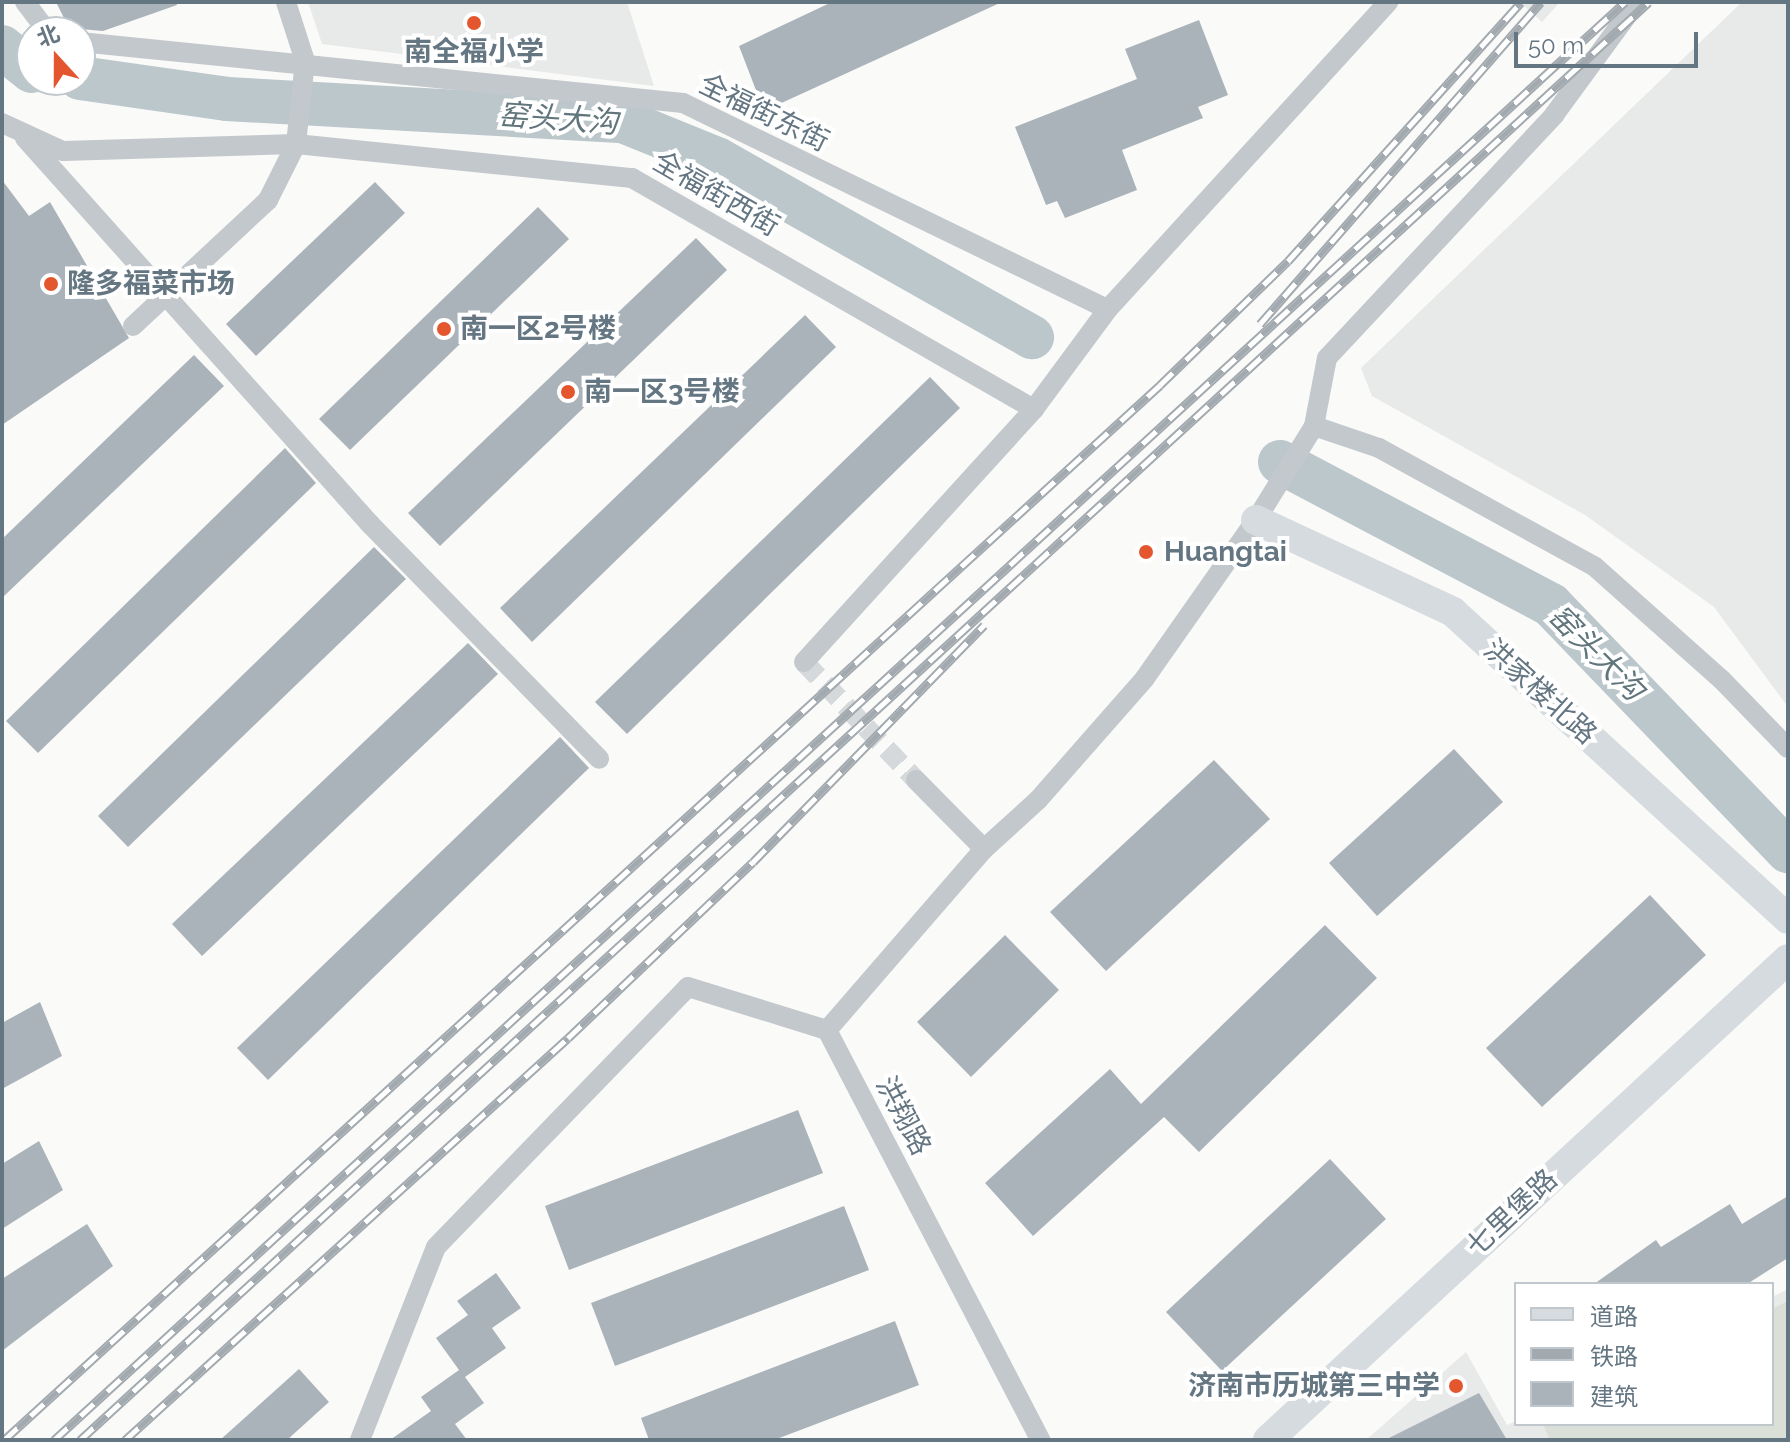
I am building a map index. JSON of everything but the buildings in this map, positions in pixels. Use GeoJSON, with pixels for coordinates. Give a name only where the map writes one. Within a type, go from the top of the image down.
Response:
{"type":"FeatureCollection","features":[{"type":"Feature","properties":{"kind":"main road","name":"洪家楼北路"},"geometry":{"type":"LineString","coordinates":[[1256,520],[1453,612],[1788,919]]}},
{"type":"Feature","properties":{"kind":"main road","name":"七里堡路"},"geometry":{"type":"LineString","coordinates":[[1268,1440],[1788,959]]}},
{"type":"Feature","properties":{"kind":"main road","name":"七里堡路"},"geometry":{"type":"LineString","coordinates":[[1757,986],[1788,973]]}},
{"type":"Feature","properties":{"kind":"street"},"geometry":{"type":"LineString","coordinates":[[133,326],[164,292],[268,200],[296,144],[305,61],[286,2]]}},
{"type":"Feature","properties":{"kind":"street"},"geometry":{"type":"LineString","coordinates":[[804,662],[1034,409],[1108,309],[1388,2]]}},
{"type":"Feature","properties":{"kind":"street"},"geometry":{"type":"LineString","coordinates":[[360,1440],[436,1247],[688,987],[827,1030],[984,849],[1038,800],[1145,678],[1256,520],[1314,426],[1327,358],[1554,115],[1637,2]]}},
{"type":"Feature","properties":{"kind":"street","name":"全福街东街"},"geometry":{"type":"LineString","coordinates":[[96,43],[305,61],[683,103],[1108,309]]}},
{"type":"Feature","properties":{"kind":"street","name":"全福街西街"},"geometry":{"type":"LineString","coordinates":[[2,123],[63,151],[296,144],[632,178],[1034,409]]}},
{"type":"Feature","properties":{"kind":"street"},"geometry":{"type":"LineString","coordinates":[[23,135],[370,524],[599,759]]}},
{"type":"Feature","properties":{"kind":"street"},"geometry":{"type":"LineString","coordinates":[[1314,426],[1379,448],[1594,566],[1722,680],[1788,748]]}},
{"type":"Feature","properties":{"kind":"street"},"geometry":{"type":"LineString","coordinates":[[916,780],[984,849]]}},
{"type":"Feature","properties":{"kind":"street","name":"洪翔路"},"geometry":{"type":"LineString","coordinates":[[827,1030],[1040,1440]]}},
{"type":"Feature","properties":{"kind":"shaded area","name":"南全福小学"},"geometry":{"type":"Polygon","coordinates":[[[308,2],[627,2],[654,86],[322,44],[308,2]]]}},
{"type":"Feature","properties":{"kind":"shaded area"},"geometry":{"type":"Polygon","coordinates":[[[1520,2],[1560,2],[1542,22],[1520,2]]]}},
{"type":"Feature","properties":{"kind":"shaded area"},"geometry":{"type":"Polygon","coordinates":[[[1742,2],[1788,2],[1788,707],[1714,607],[1585,515],[1372,396],[1361,368],[1742,2]]]}},
{"type":"Feature","properties":{"kind":"shaded area","name":"济南市历城第三中学"},"geometry":{"type":"Polygon","coordinates":[[[1788,1289],[1788,1440],[1366,1440],[1466,1352],[1507,1425],[1514,1422],[1514,1426],[1774,1426],[1774,1296],[1788,1289]]]}},
{"type":"Feature","properties":{"kind":"shaded area"},"geometry":{"type":"Polygon","coordinates":[[[1788,1301],[1788,1440],[1550,1440],[1544,1426],[1774,1426],[1774,1308],[1788,1301]]]}},
{"type":"Feature","properties":{"kind":"waterway","name":"窑头大沟"},"geometry":{"type":"LineString","coordinates":[[2,47],[16,58]]}},
{"type":"Feature","properties":{"kind":"waterway","name":"窑头大沟"},"geometry":{"type":"LineString","coordinates":[[96,80],[227,99],[623,121],[717,159],[1032,337]]}},
{"type":"Feature","properties":{"kind":"waterway","name":"窑头大沟"},"geometry":{"type":"LineString","coordinates":[[1280,462],[1551,605],[1788,851]]}},
{"type":"Feature","properties":{"kind":"tunnel"},"geometry":{"type":"LineString","coordinates":[[804,662],[916,780]]}},
{"type":"Feature","properties":{"kind":"railway"},"geometry":{"type":"LineString","coordinates":[[4,1440],[1160,385],[1288,261],[1521,2]]}},
{"type":"Feature","properties":{"kind":"railway"},"geometry":{"type":"LineString","coordinates":[[1260,324],[1541,2]]}},
{"type":"Feature","properties":{"kind":"railway"},"geometry":{"type":"LineString","coordinates":[[54,1440],[1625,2]]}},
{"type":"Feature","properties":{"kind":"railway"},"geometry":{"type":"LineString","coordinates":[[80,1440],[1649,2]]}},
{"type":"Feature","properties":{"kind":"railway"},"geometry":{"type":"LineString","coordinates":[[125,1440],[568,1038],[753,862],[984,625]]}},
{"type":"Feature","properties":{"kind":"place","name":"南全福小学"},"geometry":{"type":"Point","coordinates":[474,23]}},
{"type":"Feature","properties":{"kind":"place","name":"隆多福菜市场"},"geometry":{"type":"Point","coordinates":[51,284]}},
{"type":"Feature","properties":{"kind":"place","name":"南一区2号楼"},"geometry":{"type":"Point","coordinates":[444,329]}},
{"type":"Feature","properties":{"kind":"place","name":"南一区3号楼"},"geometry":{"type":"Point","coordinates":[568,392]}},
{"type":"Feature","properties":{"kind":"place","name":"Huangtai"},"geometry":{"type":"Point","coordinates":[1146,552]}},
{"type":"Feature","properties":{"kind":"place","name":"济南市历城第三中学"},"geometry":{"type":"Point","coordinates":[1456,1386]}}]}
